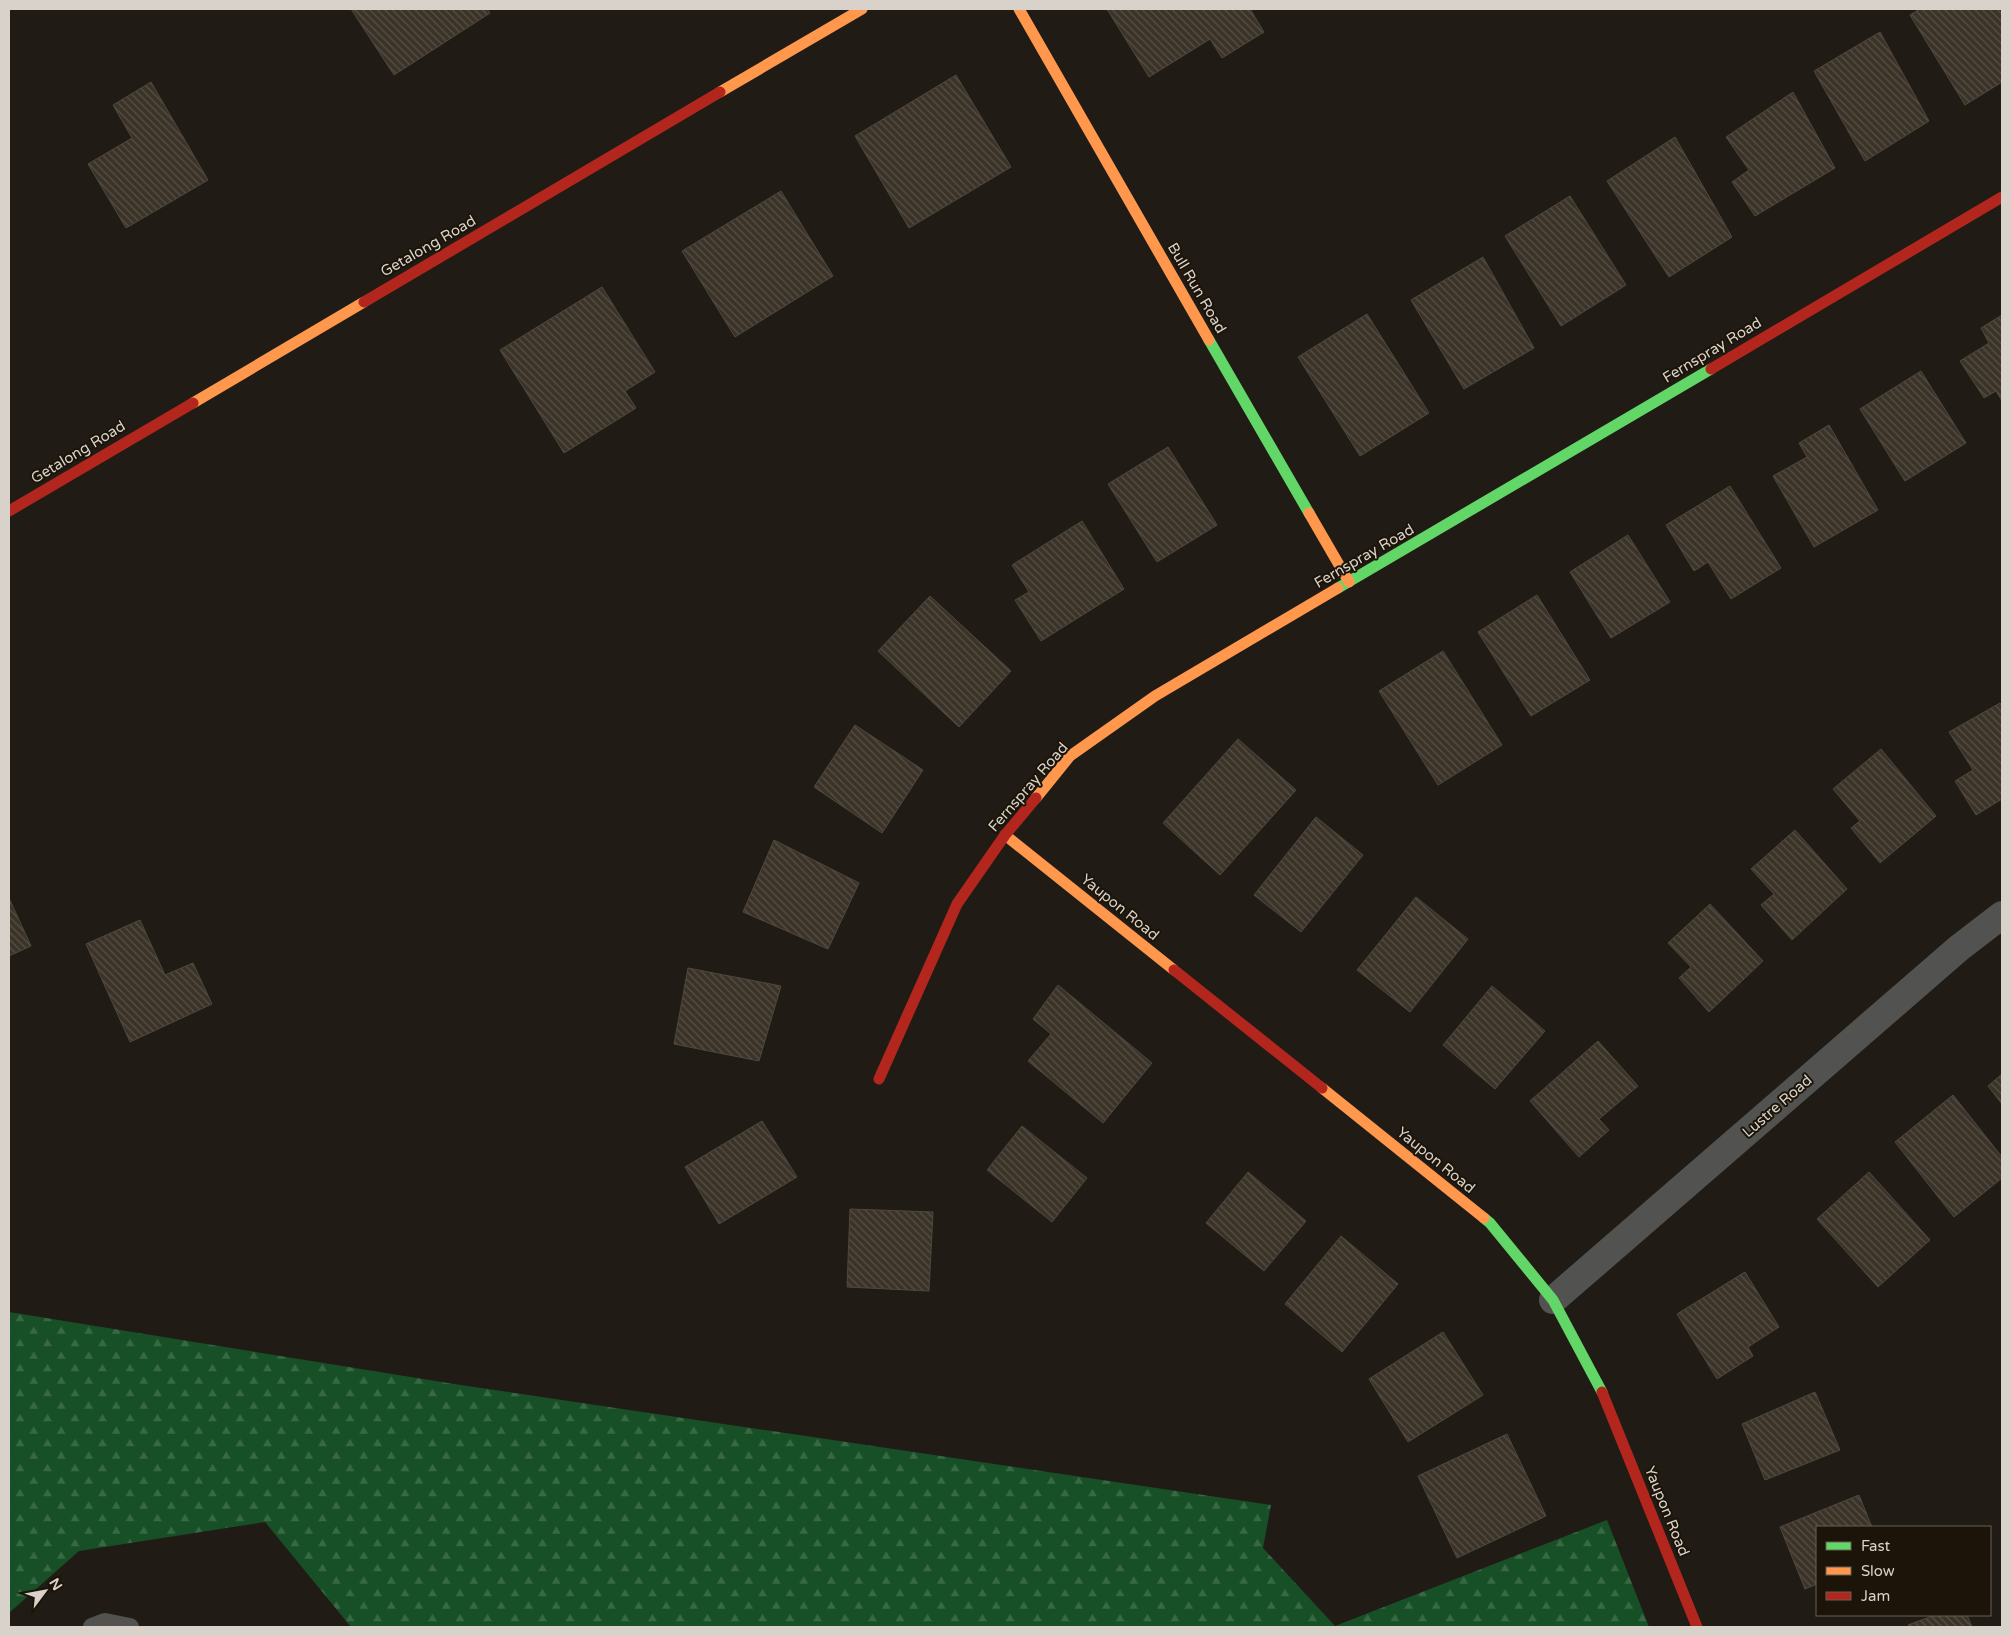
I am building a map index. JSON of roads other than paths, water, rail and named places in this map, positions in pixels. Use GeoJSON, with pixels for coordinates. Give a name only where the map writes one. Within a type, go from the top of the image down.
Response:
{"type":"FeatureCollection","features":[{"type":"Feature","properties":{"kind":"street","name":"Getalong Road"},"geometry":{"type":"LineString","coordinates":[[9,511],[862,9]]}},
{"type":"Feature","properties":{"kind":"street","name":"Bull Run Road"},"geometry":{"type":"LineString","coordinates":[[1019,9],[1349,582]]}},
{"type":"Feature","properties":{"kind":"street","name":"Fernspray Road"},"geometry":{"type":"LineString","coordinates":[[879,1079],[957,904],[1005,835],[1070,756],[1155,696],[2002,197]]}},
{"type":"Feature","properties":{"kind":"street","name":"Yaupon Road"},"geometry":{"type":"LineString","coordinates":[[1005,835],[1490,1224],[1553,1300],[1608,1404],[1697,1627]]}},
{"type":"Feature","properties":{"kind":"street","name":"Lustre Road"},"geometry":{"type":"LineString","coordinates":[[1553,1300],[1959,948],[2002,915]]}},
{"type":"Feature","properties":{"kind":"lane"},"geometry":{"type":"LineString","coordinates":[[92,1627],[105,1622],[130,1627]]}}]}
